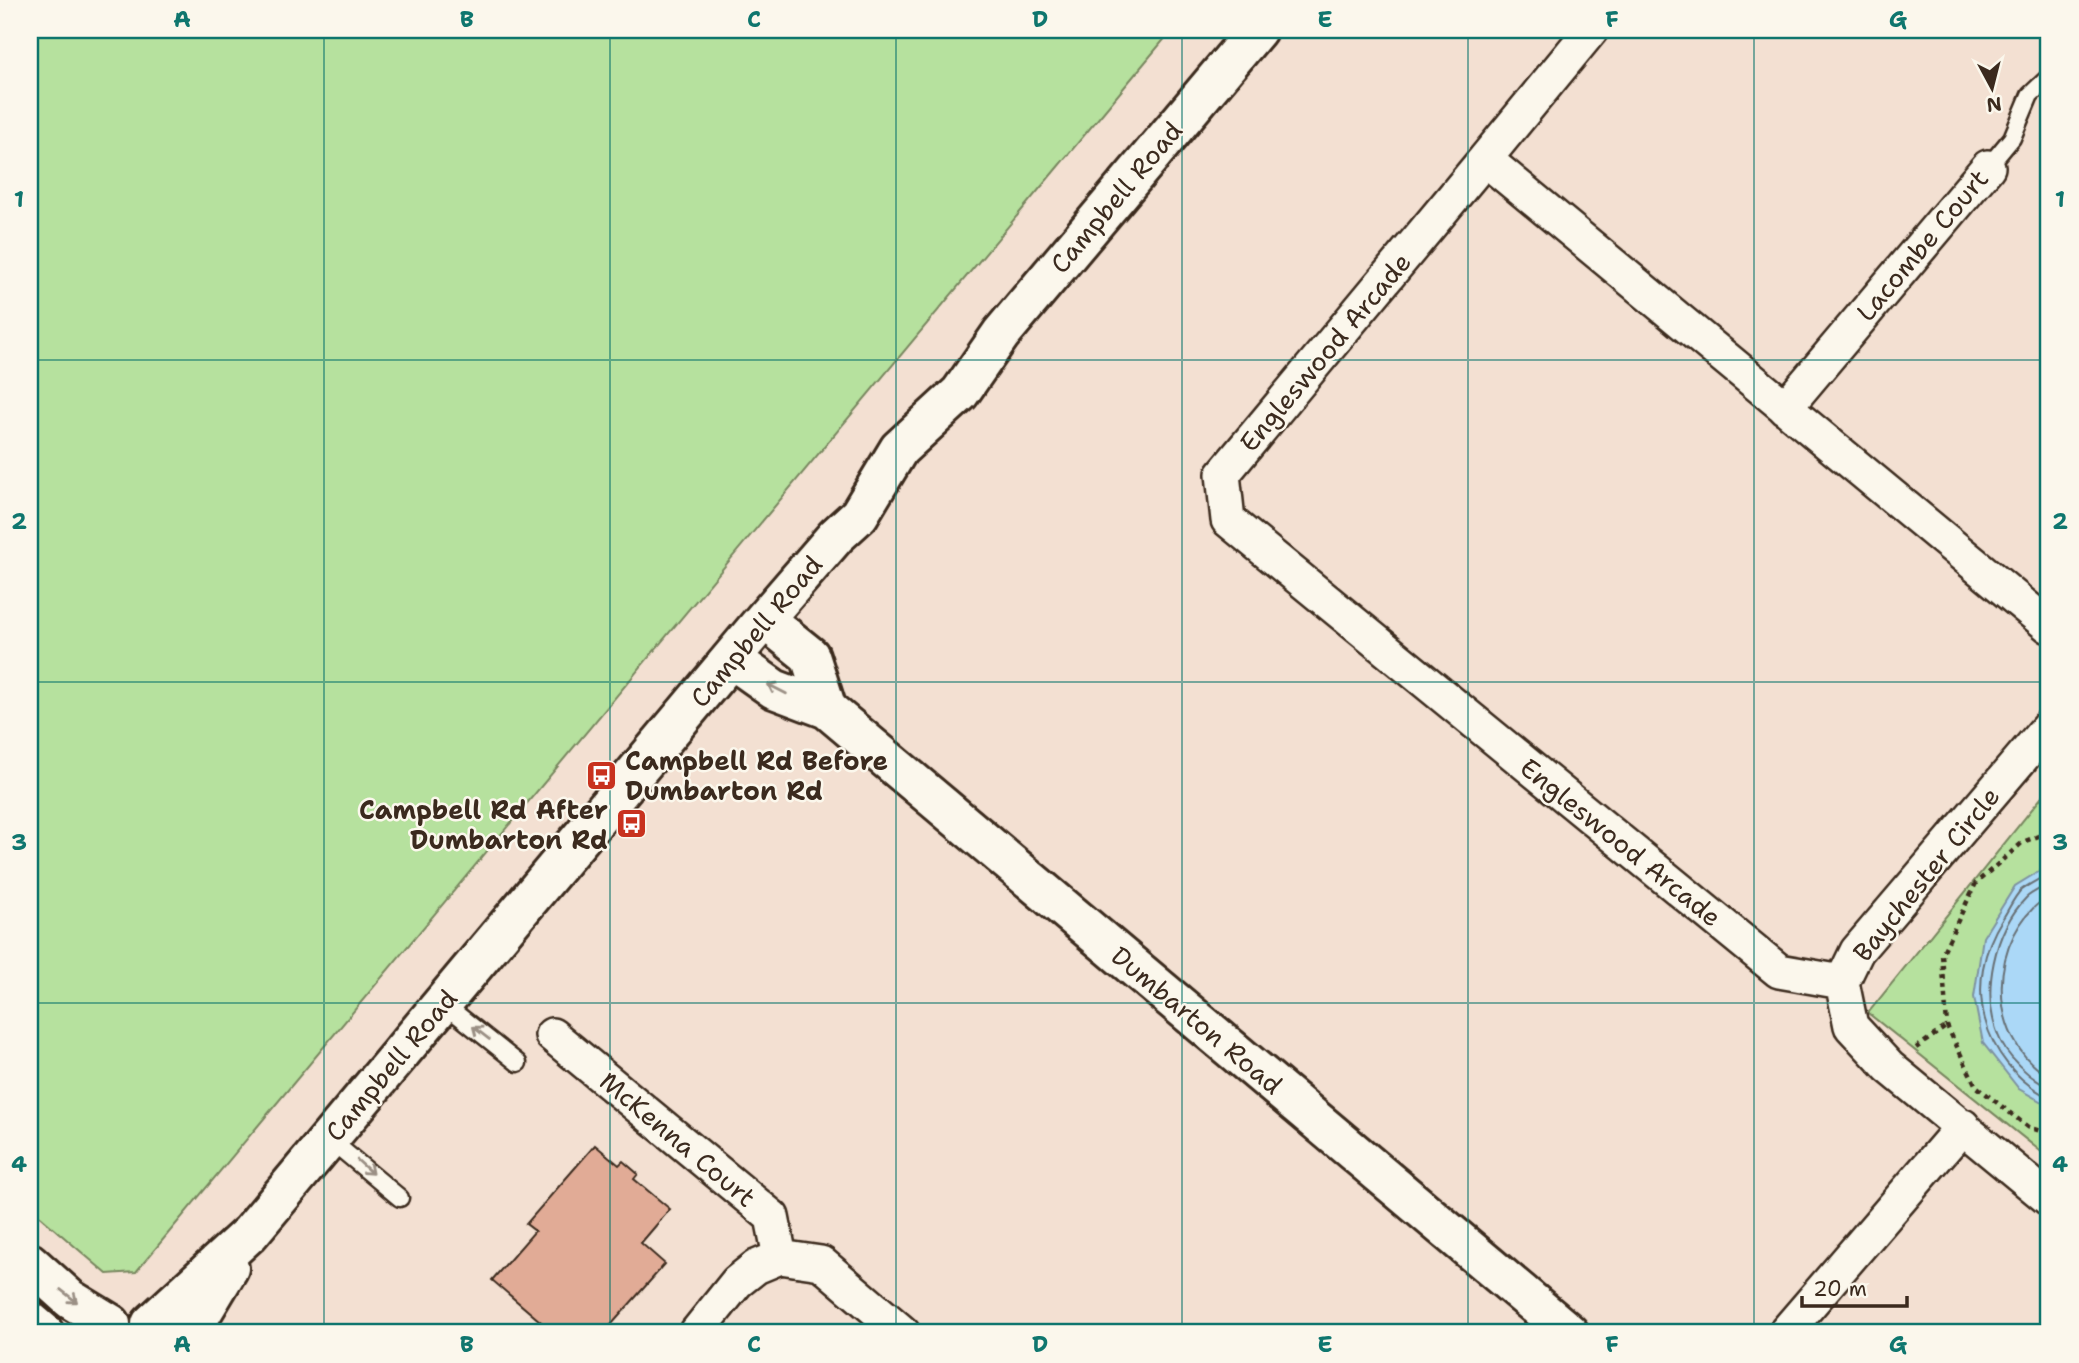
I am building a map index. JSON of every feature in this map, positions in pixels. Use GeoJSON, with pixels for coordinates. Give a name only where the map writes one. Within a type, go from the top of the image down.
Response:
{"type":"FeatureCollection","features":[{"type":"Feature","properties":{"kind":"street","name":"Campbell Road"},"geometry":{"type":"LineString","coordinates":[[103,1329],[124,1321],[159,1329],[250,1233],[733,660],[764,619],[836,536],[859,515],[899,449],[960,393],[1001,334],[1257,30]]}},
{"type":"Feature","properties":{"kind":"street","name":"Engleswood Arcade"},"geometry":{"type":"LineString","coordinates":[[1591,30],[1223,474],[1228,520],[1779,971],[1842,982]]}},
{"type":"Feature","properties":{"kind":"street"},"geometry":{"type":"LineString","coordinates":[[1485,159],[2049,626]]}},
{"type":"Feature","properties":{"kind":"street","name":"Lacombe Court"},"geometry":{"type":"LineString","coordinates":[[1785,408],[1989,167]]}},
{"type":"Feature","properties":{"kind":"street"},"geometry":{"type":"LineString","coordinates":[[764,619],[810,656],[827,709]]}},
{"type":"Feature","properties":{"kind":"street","name":"Dumbarton Road"},"geometry":{"type":"LineString","coordinates":[[733,660],[774,689],[827,709],[1568,1333]]}},
{"type":"Feature","properties":{"kind":"street","name":"Baychester Circle"},"geometry":{"type":"LineString","coordinates":[[2049,726],[1857,951],[1842,982],[1851,1026],[1889,1067],[2049,1199]]}},
{"type":"Feature","properties":{"kind":"street","name":"McKenna Court"},"geometry":{"type":"LineString","coordinates":[[552,1035],[772,1217],[780,1257]]}},
{"type":"Feature","properties":{"kind":"street"},"geometry":{"type":"LineString","coordinates":[[1785,1333],[1963,1126]]}},
{"type":"Feature","properties":{"kind":"street","name":"Campbell Road"},"geometry":{"type":"LineString","coordinates":[[190,1333],[250,1233]]}},
{"type":"Feature","properties":{"kind":"street"},"geometry":{"type":"LineString","coordinates":[[696,1333],[737,1282],[756,1267],[780,1257],[821,1263],[903,1333]]}},
{"type":"Feature","properties":{"kind":"street"},"geometry":{"type":"LineString","coordinates":[[30,1263],[103,1329]]}},
{"type":"Feature","properties":{"kind":"street"},"geometry":{"type":"LineString","coordinates":[[30,1321],[44,1333]]}},
{"type":"Feature","properties":{"kind":"lane","name":"Lacombe Court"},"geometry":{"type":"LineString","coordinates":[[1989,167],[2012,138],[2031,95],[2049,77]]}},
{"type":"Feature","properties":{"kind":"lane"},"geometry":{"type":"LineString","coordinates":[[444,1004],[519,1063]]}},
{"type":"Feature","properties":{"kind":"lane"},"geometry":{"type":"LineString","coordinates":[[328,1138],[400,1198]]}},
{"type":"Feature","properties":{"kind":"path"},"geometry":{"type":"LineString","coordinates":[[2049,832],[2023,842],[1976,883],[1942,954],[1947,1026],[1976,1087],[2028,1127],[2049,1134]]}},
{"type":"Feature","properties":{"kind":"green space"},"geometry":{"type":"Polygon","coordinates":[[[30,30],[1172,30],[136,1272],[107,1274],[30,1208],[30,30]]]}},
{"type":"Feature","properties":{"kind":"green space"},"geometry":{"type":"Polygon","coordinates":[[[2049,788],[2049,1158],[1868,1013],[2049,788]]]}},
{"type":"Feature","properties":{"kind":"water"},"geometry":{"type":"Polygon","coordinates":[[[2049,865],[2049,1106],[2019,1089],[1983,1043],[1974,997],[1983,937],[2015,886],[2049,865]]]}},
{"type":"Feature","properties":{"kind":"building"},"geometry":{"type":"Polygon","coordinates":[[[595,1145],[619,1165],[623,1161],[638,1174],[634,1179],[670,1209],[641,1243],[665,1264],[604,1333],[554,1333],[492,1280],[535,1231],[526,1224],[595,1145]]]}},
{"type":"Feature","properties":{"kind":"place","name":"Campbell Rd Before Dumbarton Rd"},"geometry":{"type":"Point","coordinates":[602,775]}},
{"type":"Feature","properties":{"kind":"place","name":"Campbell Rd After Dumbarton Rd"},"geometry":{"type":"Point","coordinates":[631,824]}}]}
